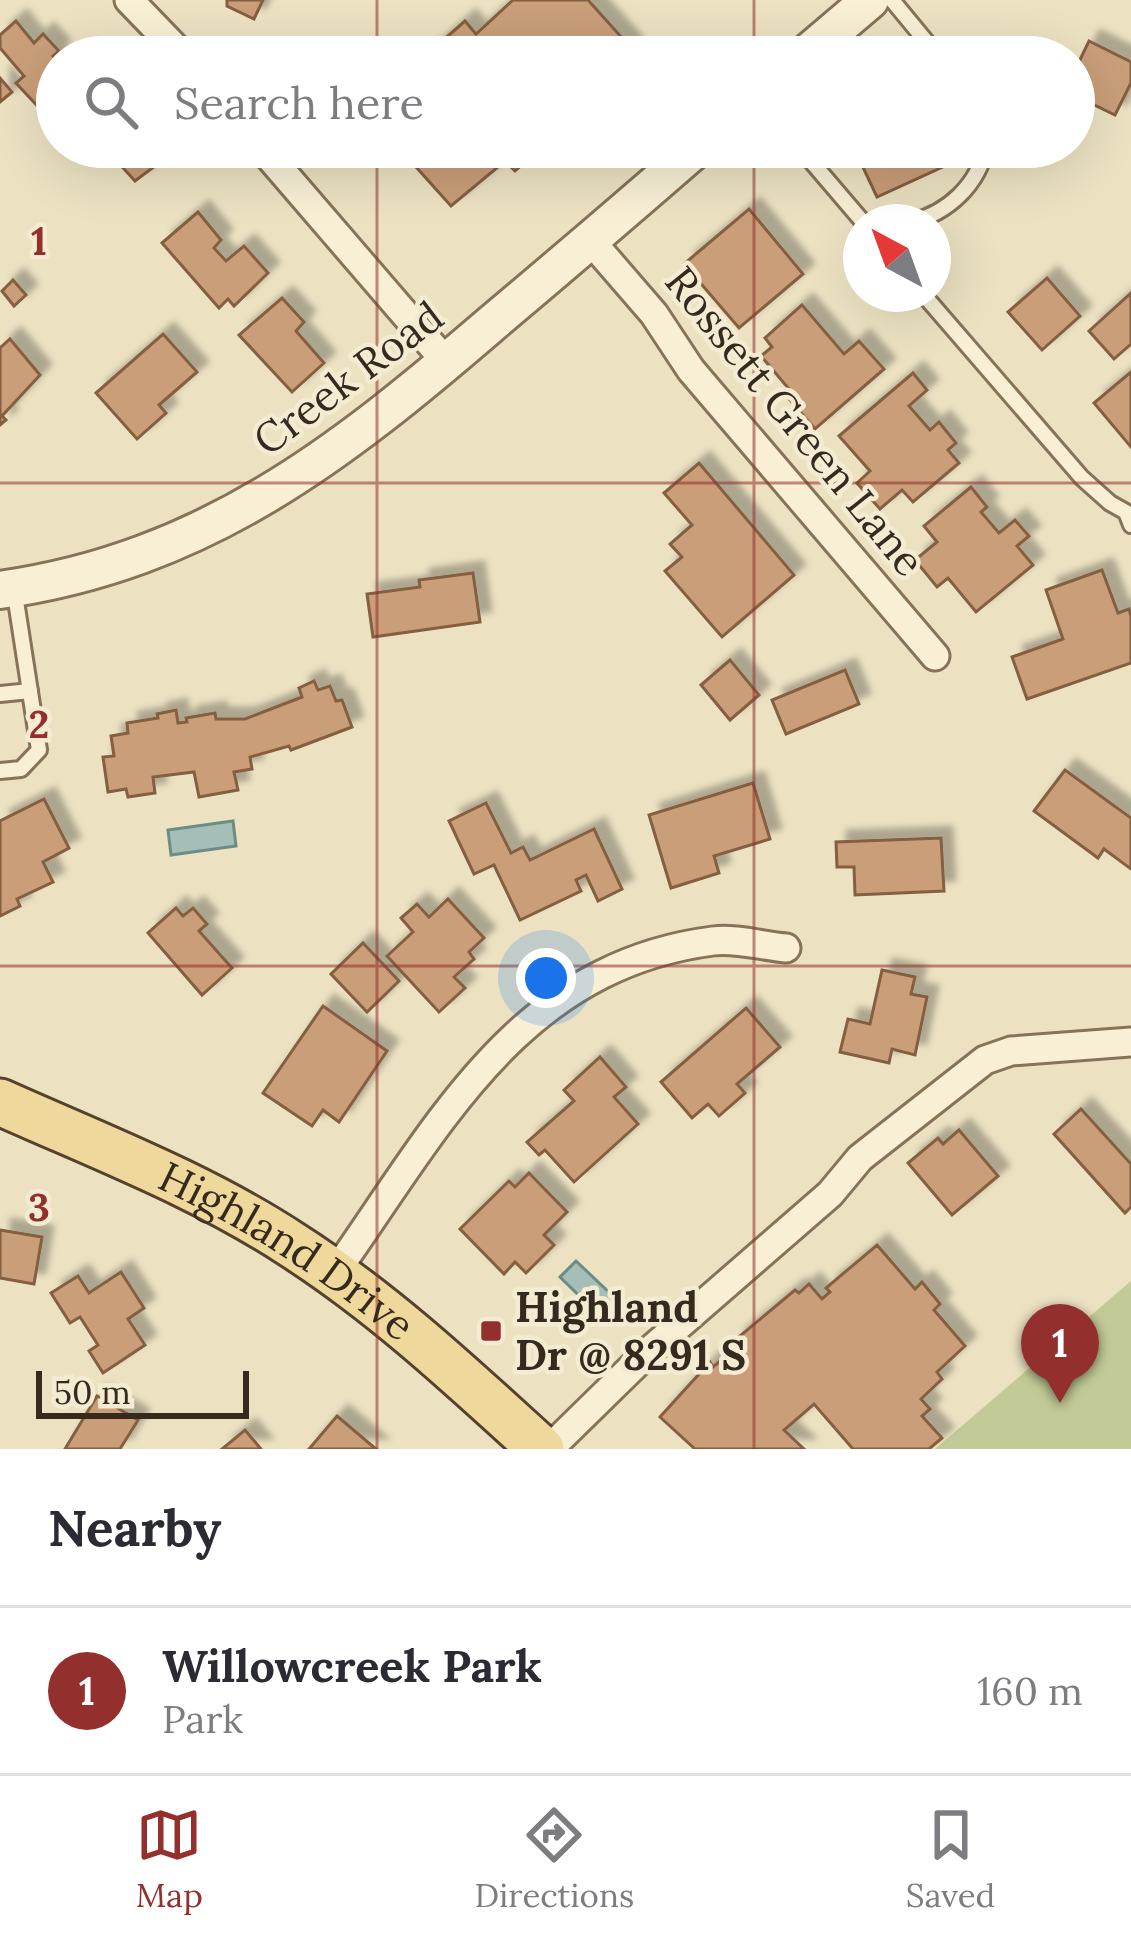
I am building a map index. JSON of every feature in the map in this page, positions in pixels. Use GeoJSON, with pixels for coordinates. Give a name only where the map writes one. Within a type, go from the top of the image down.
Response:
{"type":"FeatureCollection","features":[{"type":"Feature","properties":{"kind":"main road","name":"Highland Drive"},"geometry":{"type":"LineString","coordinates":[[0,1102],[190,1188],[290,1243],[430,1348],[545,1449]]}},
{"type":"Feature","properties":{"kind":"street"},"geometry":{"type":"LineString","coordinates":[[128,0],[163,36]]}},
{"type":"Feature","properties":{"kind":"street"},"geometry":{"type":"LineString","coordinates":[[828,36],[870,0]]}},
{"type":"Feature","properties":{"kind":"street"},"geometry":{"type":"LineString","coordinates":[[279,168],[447,363]]}},
{"type":"Feature","properties":{"kind":"street","name":"Creek Road"},"geometry":{"type":"LineString","coordinates":[[7,589],[121,560],[180,539],[299,478],[354,440],[674,168]]}},
{"type":"Feature","properties":{"kind":"street","name":"Rossett Green Lane"},"geometry":{"type":"LineString","coordinates":[[590,240],[654,314],[692,370],[935,656]]}},
{"type":"Feature","properties":{"kind":"street"},"geometry":{"type":"LineString","coordinates":[[334,1274],[470,1083],[494,1052],[530,1019],[584,983],[633,961],[716,940],[786,948]]}},
{"type":"Feature","properties":{"kind":"street"},"geometry":{"type":"LineString","coordinates":[[545,1449],[830,1194],[860,1159],[985,1060],[1011,1051],[1131,1042]]}},
{"type":"Feature","properties":{"kind":"lane"},"geometry":{"type":"LineString","coordinates":[[892,0],[922,36]]}},
{"type":"Feature","properties":{"kind":"lane"},"geometry":{"type":"LineString","coordinates":[[817,168],[848,204]]}},
{"type":"Feature","properties":{"kind":"lane"},"geometry":{"type":"LineString","coordinates":[[949,204],[982,168]]}},
{"type":"Feature","properties":{"kind":"lane"},"geometry":{"type":"LineString","coordinates":[[939,312],[1082,478],[1130,516]]}},
{"type":"Feature","properties":{"kind":"lane"},"geometry":{"type":"LineString","coordinates":[[0,771],[21,769],[39,750],[7,589]]}},
{"type":"Feature","properties":{"kind":"lane"},"geometry":{"type":"LineString","coordinates":[[0,694],[30,691]]}},
{"type":"Feature","properties":{"kind":"green space"},"geometry":{"type":"Polygon","coordinates":[[[1131,1281],[1131,1449],[935,1449],[1131,1281]]]}},
{"type":"Feature","properties":{"kind":"water"},"geometry":{"type":"Polygon","coordinates":[[[233,821],[236,846],[171,855],[168,830],[233,821]]]}},
{"type":"Feature","properties":{"kind":"water"},"geometry":{"type":"Polygon","coordinates":[[[576,1261],[615,1298],[599,1315],[560,1277],[576,1261]]]}},
{"type":"Feature","properties":{"kind":"building"},"geometry":{"type":"Polygon","coordinates":[[[227,0],[263,0],[254,19],[227,6],[227,0]]]}},
{"type":"Feature","properties":{"kind":"building"},"geometry":{"type":"Polygon","coordinates":[[[513,0],[588,0],[620,36],[448,36],[465,21],[476,34],[513,0]]]}},
{"type":"Feature","properties":{"kind":"building"},"geometry":{"type":"Polygon","coordinates":[[[16,21],[36,41],[36,104],[16,83],[24,76],[0,48],[0,35],[16,21]]]}},
{"type":"Feature","properties":{"kind":"building"},"geometry":{"type":"Polygon","coordinates":[[[1095,44],[1131,62],[1131,83],[1115,115],[1095,105],[1095,44]]]}},
{"type":"Feature","properties":{"kind":"building"},"geometry":{"type":"Polygon","coordinates":[[[0,78],[12,92],[0,102],[0,78]]]}},
{"type":"Feature","properties":{"kind":"building"},"geometry":{"type":"Polygon","coordinates":[[[123,168],[152,168],[135,181],[123,168]]]}},
{"type":"Feature","properties":{"kind":"building"},"geometry":{"type":"Polygon","coordinates":[[[417,168],[497,168],[451,206],[417,168]]]}},
{"type":"Feature","properties":{"kind":"building"},"geometry":{"type":"Polygon","coordinates":[[[863,168],[940,168],[877,197],[863,168]]]}},
{"type":"Feature","properties":{"kind":"building"},"geometry":{"type":"Polygon","coordinates":[[[749,209],[803,274],[739,328],[684,264],[749,209]]]}},
{"type":"Feature","properties":{"kind":"building"},"geometry":{"type":"Polygon","coordinates":[[[198,212],[221,240],[214,248],[226,261],[244,246],[268,273],[234,306],[228,299],[219,308],[162,243],[198,212]]]}},
{"type":"Feature","properties":{"kind":"building"},"geometry":{"type":"Polygon","coordinates":[[[1047,278],[1080,316],[1042,350],[1008,312],[1047,278]]]}},
{"type":"Feature","properties":{"kind":"building"},"geometry":{"type":"Polygon","coordinates":[[[13,280],[26,295],[14,306],[2,291],[13,280]]]}},
{"type":"Feature","properties":{"kind":"building"},"geometry":{"type":"Polygon","coordinates":[[[1131,293],[1131,344],[1114,359],[1089,331],[1131,293]]]}},
{"type":"Feature","properties":{"kind":"building"},"geometry":{"type":"Polygon","coordinates":[[[282,298],[304,322],[296,331],[324,363],[292,392],[239,335],[282,298]]]}},
{"type":"Feature","properties":{"kind":"building"},"geometry":{"type":"Polygon","coordinates":[[[802,305],[844,354],[859,341],[884,369],[815,429],[761,356],[772,347],[765,338],[802,305]]]}},
{"type":"Feature","properties":{"kind":"building"},"geometry":{"type":"Polygon","coordinates":[[[163,334],[197,372],[159,405],[166,413],[137,439],[96,393],[163,334]]]}},
{"type":"Feature","properties":{"kind":"building"},"geometry":{"type":"Polygon","coordinates":[[[10,339],[40,375],[2,416],[6,420],[0,425],[0,348],[10,339]]]}},
{"type":"Feature","properties":{"kind":"building"},"geometry":{"type":"Polygon","coordinates":[[[1131,372],[1131,447],[1094,403],[1131,372]]]}},
{"type":"Feature","properties":{"kind":"building"},"geometry":{"type":"Polygon","coordinates":[[[913,373],[927,390],[909,406],[930,430],[939,422],[956,443],[948,450],[959,463],[913,502],[902,490],[880,509],[857,483],[870,471],[839,436],[913,373]]]}},
{"type":"Feature","properties":{"kind":"building"},"geometry":{"type":"Polygon","coordinates":[[[699,463],[794,575],[722,637],[665,571],[682,557],[670,544],[692,525],[664,493],[699,463]]]}},
{"type":"Feature","properties":{"kind":"building"},"geometry":{"type":"Polygon","coordinates":[[[971,487],[987,507],[981,512],[999,533],[1015,520],[1029,536],[1017,546],[1033,565],[976,612],[948,578],[937,587],[915,560],[937,542],[924,526],[971,487]]]}},
{"type":"Feature","properties":{"kind":"building"},"geometry":{"type":"Polygon","coordinates":[[[1102,570],[1118,613],[1129,609],[1131,663],[1027,699],[1012,657],[1063,639],[1046,590],[1102,570]]]}},
{"type":"Feature","properties":{"kind":"building"},"geometry":{"type":"Polygon","coordinates":[[[473,573],[480,622],[373,637],[367,594],[420,587],[419,580],[473,573]]]}},
{"type":"Feature","properties":{"kind":"building"},"geometry":{"type":"Polygon","coordinates":[[[730,660],[759,695],[730,720],[701,685],[730,660]]]}},
{"type":"Feature","properties":{"kind":"building"},"geometry":{"type":"Polygon","coordinates":[[[845,670],[859,704],[786,734],[772,700],[845,670]]]}},
{"type":"Feature","properties":{"kind":"building"},"geometry":{"type":"Polygon","coordinates":[[[314,681],[318,690],[330,686],[336,701],[342,700],[352,727],[291,750],[289,746],[250,757],[252,769],[234,772],[238,790],[199,797],[194,772],[153,777],[155,793],[128,797],[126,789],[108,792],[103,757],[114,756],[111,736],[128,733],[127,723],[176,710],[178,723],[215,713],[216,719],[245,719],[302,697],[299,688],[314,681]]]}},
{"type":"Feature","properties":{"kind":"building"},"geometry":{"type":"Polygon","coordinates":[[[1065,770],[1131,818],[1131,869],[1104,849],[1098,858],[1034,811],[1065,770]]]}},
{"type":"Feature","properties":{"kind":"building"},"geometry":{"type":"Polygon","coordinates":[[[753,783],[770,839],[714,856],[719,873],[671,888],[649,815],[753,783]]]}},
{"type":"Feature","properties":{"kind":"building"},"geometry":{"type":"Polygon","coordinates":[[[44,799],[69,848],[43,862],[53,882],[17,899],[20,906],[0,916],[0,821],[44,799]]]}},
{"type":"Feature","properties":{"kind":"building"},"geometry":{"type":"Polygon","coordinates":[[[486,803],[511,853],[523,847],[530,860],[594,829],[622,889],[598,901],[586,875],[576,880],[581,891],[520,920],[494,865],[474,874],[449,821],[486,803]]]}},
{"type":"Feature","properties":{"kind":"building"},"geometry":{"type":"Polygon","coordinates":[[[941,838],[944,891],[855,895],[854,867],[837,867],[836,842],[941,838]]]}},
{"type":"Feature","properties":{"kind":"building"},"geometry":{"type":"Polygon","coordinates":[[[448,899],[484,938],[469,952],[474,959],[454,977],[465,988],[439,1012],[387,956],[413,932],[401,918],[417,904],[429,917],[448,899]]]}},
{"type":"Feature","properties":{"kind":"building"},"geometry":{"type":"Polygon","coordinates":[[[176,908],[183,916],[193,908],[207,924],[199,931],[232,968],[202,995],[148,933],[176,908]]]}},
{"type":"Feature","properties":{"kind":"building"},"geometry":{"type":"Polygon","coordinates":[[[363,943],[399,981],[367,1012],[331,974],[363,943]]]}},
{"type":"Feature","properties":{"kind":"building"},"geometry":{"type":"Polygon","coordinates":[[[882,970],[915,977],[911,994],[927,997],[915,1055],[892,1049],[889,1063],[840,1052],[848,1019],[870,1024],[882,970]]]}},
{"type":"Feature","properties":{"kind":"building"},"geometry":{"type":"Polygon","coordinates":[[[323,1006],[387,1051],[339,1122],[323,1110],[312,1126],[263,1093],[323,1006]]]}},
{"type":"Feature","properties":{"kind":"building"},"geometry":{"type":"Polygon","coordinates":[[[746,1008],[780,1047],[737,1084],[745,1093],[719,1116],[708,1104],[692,1118],[661,1082],[746,1008]]]}},
{"type":"Feature","properties":{"kind":"building"},"geometry":{"type":"Polygon","coordinates":[[[600,1057],[626,1087],[614,1097],[638,1124],[574,1182],[545,1150],[539,1155],[527,1142],[574,1101],[564,1090],[600,1057]]]}},
{"type":"Feature","properties":{"kind":"building"},"geometry":{"type":"Polygon","coordinates":[[[1081,1109],[1131,1164],[1131,1207],[1125,1213],[1054,1134],[1081,1109]]]}},
{"type":"Feature","properties":{"kind":"building"},"geometry":{"type":"Polygon","coordinates":[[[959,1130],[998,1176],[952,1215],[908,1163],[938,1138],[943,1144],[959,1130]]]}},
{"type":"Feature","properties":{"kind":"building"},"geometry":{"type":"Polygon","coordinates":[[[529,1173],[567,1212],[544,1235],[554,1245],[526,1273],[515,1262],[504,1274],[460,1229],[509,1181],[515,1187],[529,1173]]]}},
{"type":"Feature","properties":{"kind":"building"},"geometry":{"type":"Polygon","coordinates":[[[0,1230],[42,1237],[34,1284],[0,1278],[0,1230]]]}},
{"type":"Feature","properties":{"kind":"building"},"geometry":{"type":"Polygon","coordinates":[[[877,1245],[915,1289],[922,1282],[940,1304],[934,1310],[965,1346],[937,1372],[942,1379],[921,1399],[930,1409],[922,1416],[942,1438],[929,1449],[853,1449],[814,1404],[784,1430],[804,1449],[695,1449],[660,1417],[710,1362],[713,1367],[738,1346],[734,1341],[795,1290],[799,1293],[809,1284],[822,1299],[830,1292],[826,1288],[877,1245]]]}},
{"type":"Feature","properties":{"kind":"building"},"geometry":{"type":"Polygon","coordinates":[[[121,1272],[144,1308],[128,1319],[145,1345],[103,1373],[89,1351],[98,1345],[80,1317],[70,1323],[51,1293],[78,1276],[89,1293],[121,1272]]]}},
{"type":"Feature","properties":{"kind":"building"},"geometry":{"type":"Polygon","coordinates":[[[97,1396],[138,1420],[120,1449],[65,1449],[97,1396]]]}},
{"type":"Feature","properties":{"kind":"building"},"geometry":{"type":"Polygon","coordinates":[[[337,1416],[376,1449],[309,1449],[337,1416]]]}},
{"type":"Feature","properties":{"kind":"building"},"geometry":{"type":"Polygon","coordinates":[[[245,1430],[261,1449],[222,1449],[245,1430]]]}},
{"type":"Feature","properties":{"kind":"place","name":"Highland Dr @ 8291 S"},"geometry":{"type":"Point","coordinates":[491,1331]}},
{"type":"Feature","properties":{"kind":"place","name":"Willowcreek Park"},"geometry":{"type":"Point","coordinates":[1060,1403]}}]}
